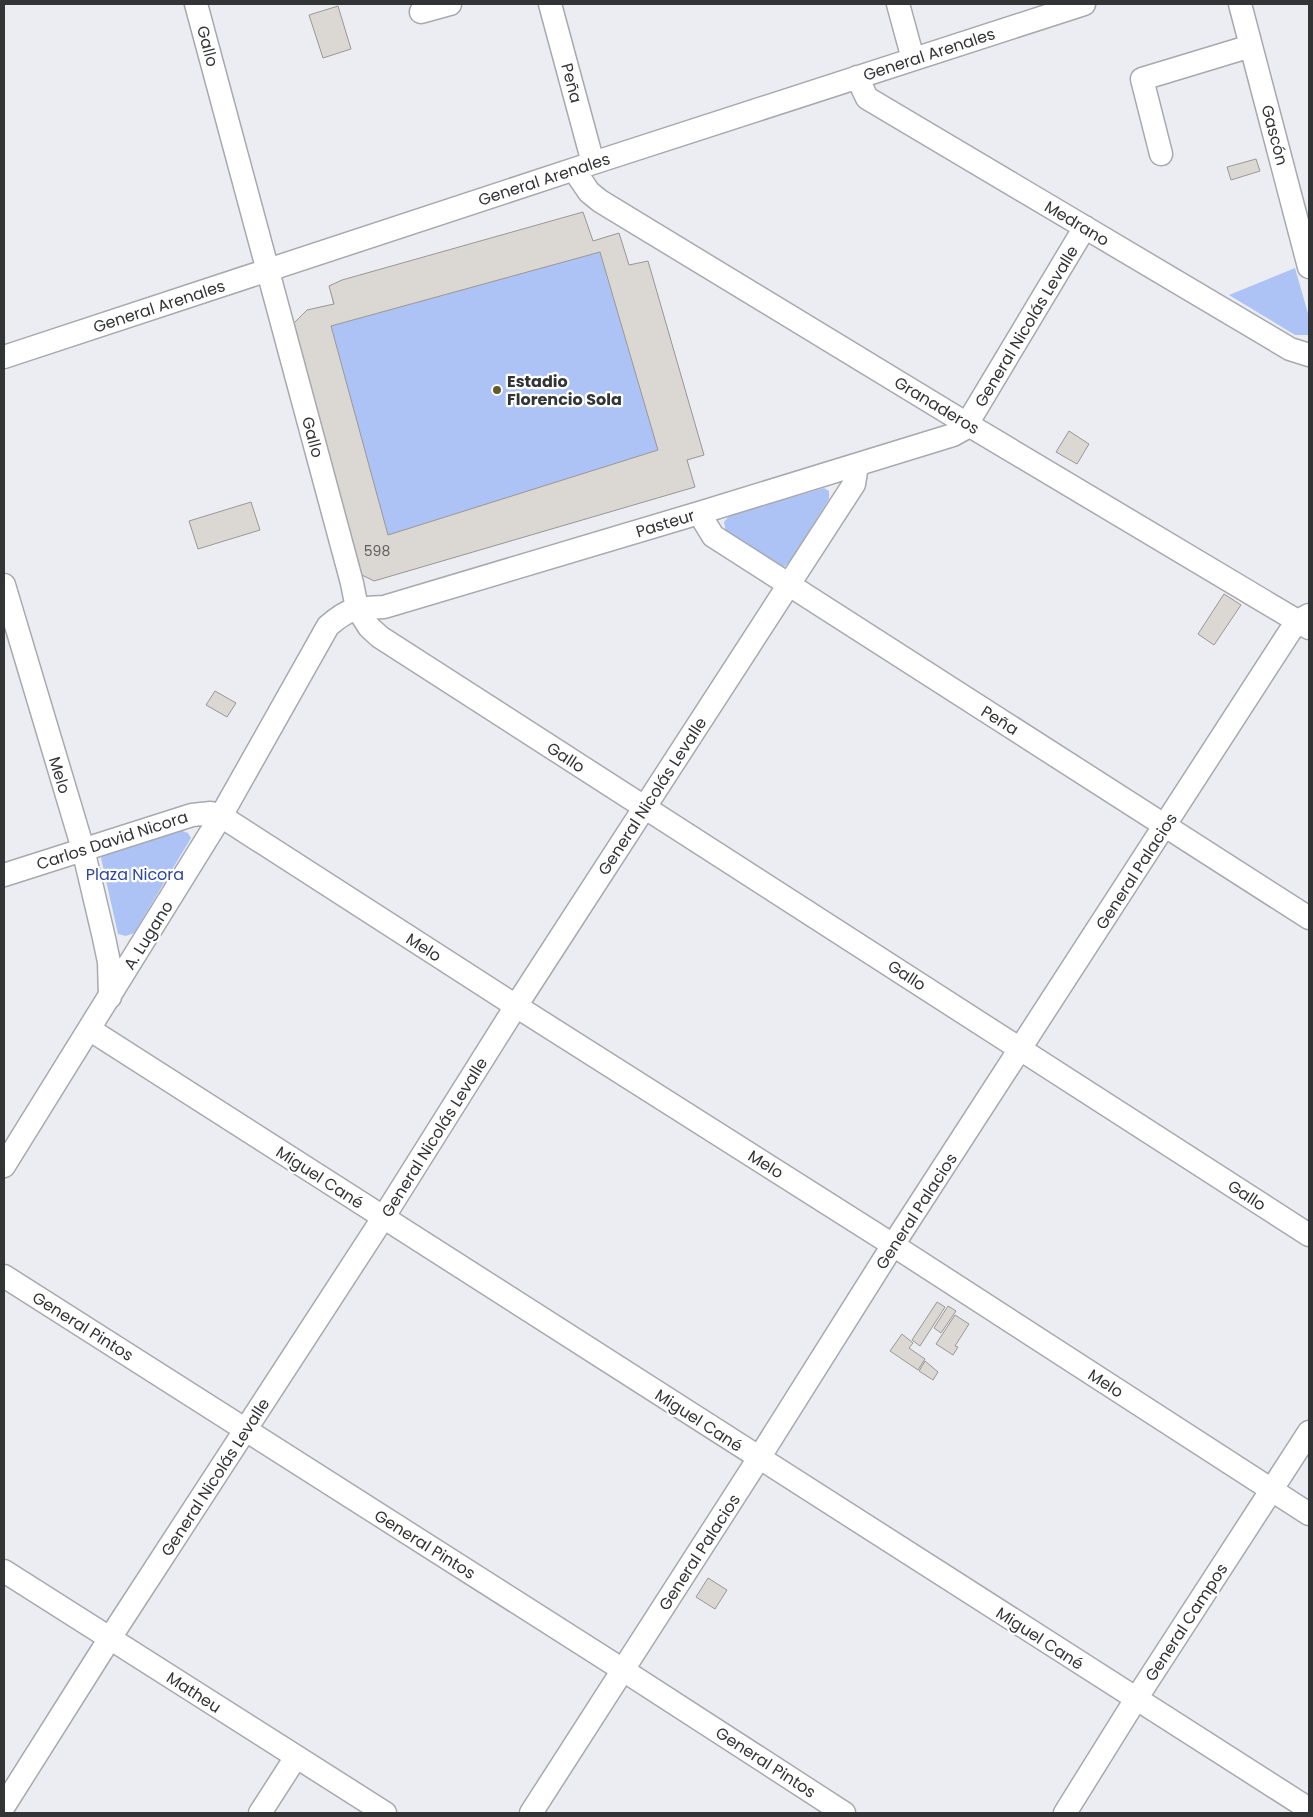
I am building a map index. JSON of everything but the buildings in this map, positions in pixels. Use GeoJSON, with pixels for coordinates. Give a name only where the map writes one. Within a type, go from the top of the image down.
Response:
{"type":"FeatureCollection","features":[{"type":"Feature","properties":{"kind":"street","name":"Gallo"},"geometry":{"type":"LineString","coordinates":[[196,4],[352,583],[357,608],[369,627],[380,637],[1309,1235]]}},
{"type":"Feature","properties":{"kind":"street"},"geometry":{"type":"LineString","coordinates":[[421,12],[450,4]]}},
{"type":"Feature","properties":{"kind":"street","name":"Peña"},"geometry":{"type":"LineString","coordinates":[[550,4],[584,166]]}},
{"type":"Feature","properties":{"kind":"street"},"geometry":{"type":"LineString","coordinates":[[898,4],[913,59]]}},
{"type":"Feature","properties":{"kind":"street","name":"General Arenales"},"geometry":{"type":"LineString","coordinates":[[4,357],[1084,4]]}},
{"type":"Feature","properties":{"kind":"street","name":"Gascón"},"geometry":{"type":"LineString","coordinates":[[1240,4],[1309,267]]}},
{"type":"Feature","properties":{"kind":"street"},"geometry":{"type":"LineString","coordinates":[[1161,154],[1142,79],[1251,46]]}},
{"type":"Feature","properties":{"kind":"street","name":"Medrano"},"geometry":{"type":"LineString","coordinates":[[857,78],[867,98],[1290,349],[1309,355]]}},
{"type":"Feature","properties":{"kind":"street","name":"Granaderos"},"geometry":{"type":"LineString","coordinates":[[584,166],[589,192],[600,201],[967,424],[1305,622]]}},
{"type":"Feature","properties":{"kind":"street","name":"General Nicolás Levalle"},"geometry":{"type":"LineString","coordinates":[[967,424],[1086,228]]}},
{"type":"Feature","properties":{"kind":"street","name":"Pasteur"},"geometry":{"type":"LineString","coordinates":[[357,608],[384,607],[699,513],[953,436],[967,424]]}},
{"type":"Feature","properties":{"kind":"street","name":"General Nicolás Levalle"},"geometry":{"type":"LineString","coordinates":[[4,1806],[110,1638],[383,1218],[516,1006],[854,484],[857,465]]}},
{"type":"Feature","properties":{"kind":"street","name":"Peña"},"geometry":{"type":"LineString","coordinates":[[699,513],[713,536],[788,586],[1166,825],[1309,918]]}},
{"type":"Feature","properties":{"kind":"street","name":"Melo"},"geometry":{"type":"LineString","coordinates":[[4,585],[9,625],[83,849],[109,962],[110,997]]}},
{"type":"Feature","properties":{"kind":"street","name":"A. Lugano"},"geometry":{"type":"LineString","coordinates":[[4,1166],[221,816],[328,626],[341,614],[357,608]]}},
{"type":"Feature","properties":{"kind":"street","name":"General Palacios"},"geometry":{"type":"LineString","coordinates":[[531,1813],[893,1245],[1021,1048],[1166,825],[1305,622]]}},
{"type":"Feature","properties":{"kind":"street","name":"Carlos David Nicora"},"geometry":{"type":"LineString","coordinates":[[4,875],[192,814],[212,813],[221,816]]}},
{"type":"Feature","properties":{"kind":"street","name":"Melo"},"geometry":{"type":"LineString","coordinates":[[221,816],[893,1245],[1309,1514]]}},
{"type":"Feature","properties":{"kind":"street","name":"Miguel Cané"},"geometry":{"type":"LineString","coordinates":[[89,1029],[1309,1809]]}},
{"type":"Feature","properties":{"kind":"street","name":"General Pintos"},"geometry":{"type":"LineString","coordinates":[[4,1276],[844,1813]]}},
{"type":"Feature","properties":{"kind":"street","name":"General Campos"},"geometry":{"type":"LineString","coordinates":[[1065,1813],[1136,1699],[1309,1432]]}},
{"type":"Feature","properties":{"kind":"street","name":"Matheu"},"geometry":{"type":"LineString","coordinates":[[4,1571],[385,1813]]}},
{"type":"Feature","properties":{"kind":"street"},"geometry":{"type":"LineString","coordinates":[[260,1813],[296,1757]]}},
{"type":"Feature","properties":{"kind":"green space","name":"Estadio Florencio Sola"},"geometry":{"type":"Polygon","coordinates":[[[619,233],[629,265],[648,261],[704,455],[687,460],[695,487],[374,581],[360,574],[292,325],[307,310],[333,304],[329,286],[342,280],[593,241],[619,233]]]}},
{"type":"Feature","properties":{"kind":"green space"},"geometry":{"type":"Polygon","coordinates":[[[1295,268],[1309,317],[1309,335],[1295,335],[1229,295],[1295,268]]]}},
{"type":"Feature","properties":{"kind":"green space"},"geometry":{"type":"Polygon","coordinates":[[[824,488],[829,491],[829,499],[791,561],[784,567],[775,568],[726,533],[724,522],[730,515],[824,488]]]}},
{"type":"Feature","properties":{"kind":"green space","name":"Plaza Nicora"},"geometry":{"type":"Polygon","coordinates":[[[180,830],[188,833],[191,838],[134,933],[126,936],[118,934],[101,858],[106,851],[180,830]]]}},
{"type":"Feature","properties":{"kind":"place","name":"Estadio Florencio Sola"},"geometry":{"type":"Point","coordinates":[497,390]}}]}
